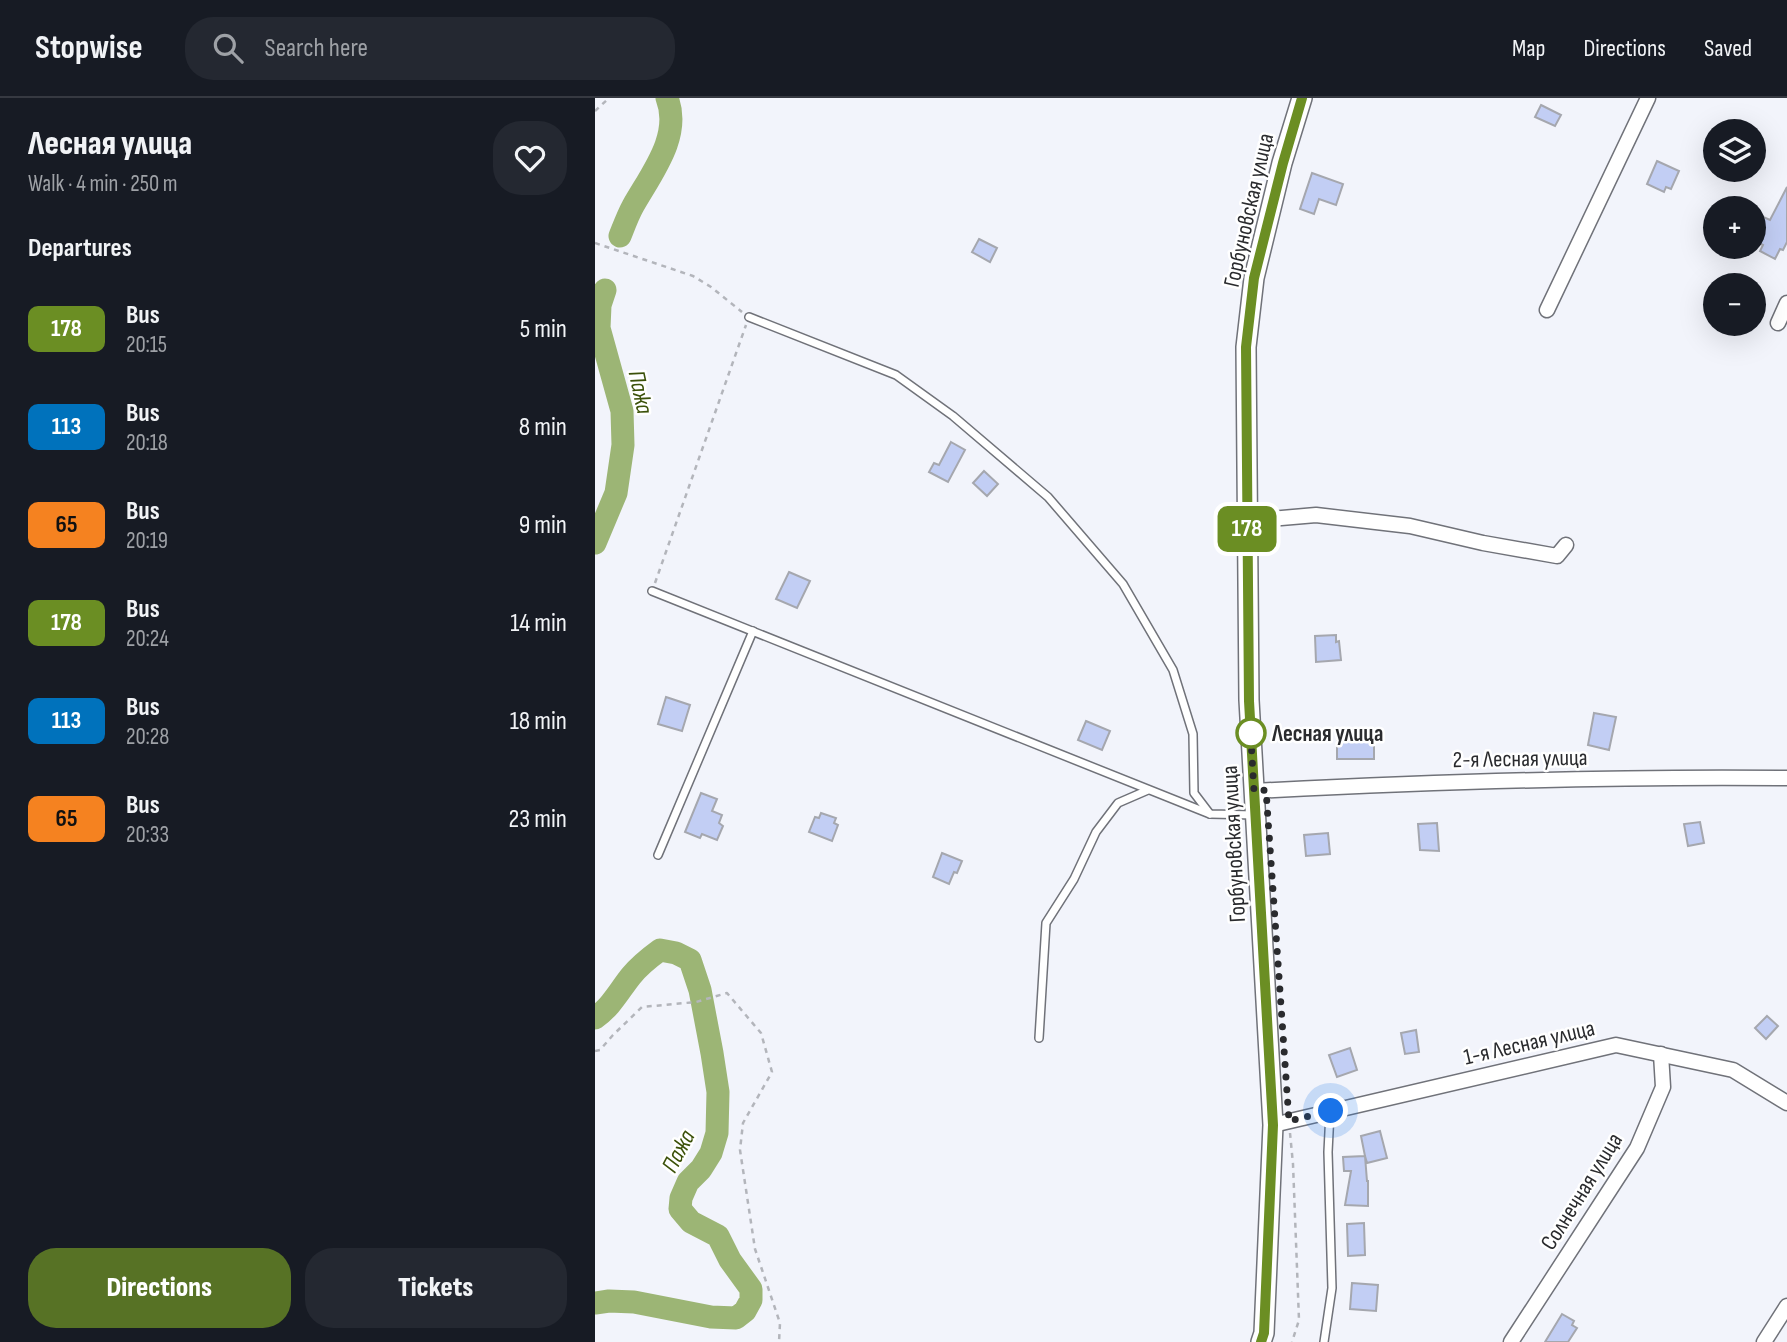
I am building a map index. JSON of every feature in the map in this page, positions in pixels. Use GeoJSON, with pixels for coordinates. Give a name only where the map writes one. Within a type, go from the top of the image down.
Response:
{"type":"FeatureCollection","features":[{"type":"Feature","properties":{"kind":"main road","name":"Горбуновская улица"},"geometry":{"type":"LineString","coordinates":[[1261,1342],[1264,1333],[1281,1123],[1249,701],[1246,347],[1254,278],[1302,98]]}},
{"type":"Feature","properties":{"kind":"street"},"geometry":{"type":"LineString","coordinates":[[1547,310],[1648,98]]}},
{"type":"Feature","properties":{"kind":"street"},"geometry":{"type":"LineString","coordinates":[[1778,323],[1787,303]]}},
{"type":"Feature","properties":{"kind":"street"},"geometry":{"type":"LineString","coordinates":[[1247,521],[1316,515],[1410,526],[1483,543],[1557,555],[1566,545]]}},
{"type":"Feature","properties":{"kind":"street","name":"2-я Лесная улица"},"geometry":{"type":"LineString","coordinates":[[1254,791],[1449,782],[1787,778]]}},
{"type":"Feature","properties":{"kind":"street","name":"1-я Лесная улица"},"geometry":{"type":"LineString","coordinates":[[1281,1123],[1616,1045],[1733,1070],[1787,1103]]}},
{"type":"Feature","properties":{"kind":"street","name":"Солнечная улица"},"geometry":{"type":"LineString","coordinates":[[1511,1342],[1637,1148],[1663,1087],[1661,1054]]}},
{"type":"Feature","properties":{"kind":"street"},"geometry":{"type":"LineString","coordinates":[[1764,1342],[1787,1306]]}},
{"type":"Feature","properties":{"kind":"lane"},"geometry":{"type":"LineString","coordinates":[[749,317],[896,375],[953,416],[1048,497],[1123,584],[1173,670],[1193,734],[1194,793],[1210,814]]}},
{"type":"Feature","properties":{"kind":"lane"},"geometry":{"type":"LineString","coordinates":[[652,591],[1210,814],[1256,815]]}},
{"type":"Feature","properties":{"kind":"lane"},"geometry":{"type":"LineString","coordinates":[[658,855],[753,631]]}},
{"type":"Feature","properties":{"kind":"lane"},"geometry":{"type":"LineString","coordinates":[[1039,1038],[1046,923],[1074,879],[1096,832],[1118,803],[1148,790]]}},
{"type":"Feature","properties":{"kind":"lane"},"geometry":{"type":"LineString","coordinates":[[1324,1342],[1332,1288],[1328,1152],[1331,1111]]}},
{"type":"Feature","properties":{"kind":"path"},"geometry":{"type":"LineString","coordinates":[[595,111],[608,98]]}},
{"type":"Feature","properties":{"kind":"path"},"geometry":{"type":"LineString","coordinates":[[595,243],[693,276],[749,317],[652,591]]}},
{"type":"Feature","properties":{"kind":"path"},"geometry":{"type":"LineString","coordinates":[[595,1051],[642,1007],[706,1001],[727,993],[761,1033],[772,1072],[743,1122],[740,1150],[755,1249],[780,1323],[779,1342]]}},
{"type":"Feature","properties":{"kind":"path"},"geometry":{"type":"LineString","coordinates":[[1281,1123],[1293,1164],[1299,1320],[1292,1342]]}},
{"type":"Feature","properties":{"kind":"building"},"geometry":{"type":"Polygon","coordinates":[[[1541,105],[1561,115],[1555,126],[1535,117],[1541,105]]]}},
{"type":"Feature","properties":{"kind":"building"},"geometry":{"type":"Polygon","coordinates":[[[1657,161],[1679,171],[1671,189],[1666,187],[1664,192],[1647,184],[1657,161]]]}},
{"type":"Feature","properties":{"kind":"building"},"geometry":{"type":"Polygon","coordinates":[[[1312,173],[1343,184],[1336,205],[1319,199],[1314,214],[1300,209],[1312,173]]]}},
{"type":"Feature","properties":{"kind":"building"},"geometry":{"type":"Polygon","coordinates":[[[1787,187],[1787,242],[1775,259],[1766,254],[1766,218],[1770,220],[1787,187]]]}},
{"type":"Feature","properties":{"kind":"building"},"geometry":{"type":"Polygon","coordinates":[[[979,239],[997,248],[990,262],[972,252],[979,239]]]}},
{"type":"Feature","properties":{"kind":"building"},"geometry":{"type":"Polygon","coordinates":[[[951,442],[965,450],[948,482],[929,472],[934,463],[939,465],[951,442]]]}},
{"type":"Feature","properties":{"kind":"building"},"geometry":{"type":"Polygon","coordinates":[[[984,471],[998,484],[987,496],[973,483],[984,471]]]}},
{"type":"Feature","properties":{"kind":"building"},"geometry":{"type":"Polygon","coordinates":[[[789,572],[810,581],[797,608],[776,599],[789,572]]]}},
{"type":"Feature","properties":{"kind":"building"},"geometry":{"type":"Polygon","coordinates":[[[1336,635],[1341,660],[1316,662],[1315,636],[1336,635]]]}},
{"type":"Feature","properties":{"kind":"building"},"geometry":{"type":"Polygon","coordinates":[[[666,697],[690,705],[682,731],[658,724],[666,697]]]}},
{"type":"Feature","properties":{"kind":"building"},"geometry":{"type":"Polygon","coordinates":[[[1594,713],[1616,717],[1609,750],[1588,745],[1594,713]]]}},
{"type":"Feature","properties":{"kind":"building"},"geometry":{"type":"Polygon","coordinates":[[[1086,721],[1110,731],[1102,750],[1078,740],[1086,721]]]}},
{"type":"Feature","properties":{"kind":"building"},"geometry":{"type":"Polygon","coordinates":[[[1337,735],[1374,735],[1374,759],[1337,759],[1337,735]]]}},
{"type":"Feature","properties":{"kind":"building"},"geometry":{"type":"Polygon","coordinates":[[[701,793],[717,799],[712,811],[722,815],[719,823],[723,826],[717,840],[702,834],[700,838],[685,832],[701,793]]]}},
{"type":"Feature","properties":{"kind":"building"},"geometry":{"type":"Polygon","coordinates":[[[821,813],[836,818],[834,823],[838,825],[832,841],[809,832],[815,817],[819,818],[821,813]]]}},
{"type":"Feature","properties":{"kind":"building"},"geometry":{"type":"Polygon","coordinates":[[[1700,822],[1704,843],[1688,846],[1684,824],[1700,822]]]}},
{"type":"Feature","properties":{"kind":"building"},"geometry":{"type":"Polygon","coordinates":[[[1437,823],[1439,851],[1420,850],[1418,824],[1437,823]]]}},
{"type":"Feature","properties":{"kind":"building"},"geometry":{"type":"Polygon","coordinates":[[[1328,833],[1330,854],[1306,856],[1304,835],[1328,833]]]}},
{"type":"Feature","properties":{"kind":"building"},"geometry":{"type":"Polygon","coordinates":[[[942,853],[962,861],[949,884],[933,877],[942,853]]]}},
{"type":"Feature","properties":{"kind":"building"},"geometry":{"type":"Polygon","coordinates":[[[1767,1016],[1778,1026],[1766,1039],[1755,1028],[1767,1016]]]}},
{"type":"Feature","properties":{"kind":"building"},"geometry":{"type":"Polygon","coordinates":[[[1416,1030],[1419,1052],[1405,1054],[1401,1033],[1416,1030]]]}},
{"type":"Feature","properties":{"kind":"building"},"geometry":{"type":"Polygon","coordinates":[[[1350,1048],[1357,1070],[1337,1077],[1329,1055],[1350,1048]]]}},
{"type":"Feature","properties":{"kind":"building"},"geometry":{"type":"Polygon","coordinates":[[[1380,1131],[1387,1158],[1367,1163],[1361,1136],[1380,1131]]]}},
{"type":"Feature","properties":{"kind":"building"},"geometry":{"type":"Polygon","coordinates":[[[1365,1156],[1368,1206],[1345,1205],[1351,1171],[1344,1171],[1343,1157],[1365,1156]]]}},
{"type":"Feature","properties":{"kind":"building"},"geometry":{"type":"Polygon","coordinates":[[[1364,1223],[1365,1255],[1348,1256],[1347,1224],[1364,1223]]]}},
{"type":"Feature","properties":{"kind":"building"},"geometry":{"type":"Polygon","coordinates":[[[1352,1283],[1378,1285],[1376,1311],[1350,1309],[1352,1283]]]}},
{"type":"Feature","properties":{"kind":"building"},"geometry":{"type":"Polygon","coordinates":[[[1562,1314],[1574,1321],[1572,1325],[1577,1328],[1568,1342],[1545,1342],[1562,1314]]]}},
{"type":"Feature","properties":{"kind":"waterway","name":"Пажа"},"geometry":{"type":"LineString","coordinates":[[620,236],[631,209],[656,168],[668,140],[671,112],[667,98]]}},
{"type":"Feature","properties":{"kind":"waterway","name":"Пажа"},"geometry":{"type":"LineString","coordinates":[[595,543],[616,493],[623,445],[622,411],[599,328],[600,305],[605,290]]}},
{"type":"Feature","properties":{"kind":"waterway","name":"Пажа"},"geometry":{"type":"LineString","coordinates":[[595,1018],[610,1004],[637,969],[660,950],[676,953],[690,960],[700,990],[712,1053],[718,1092],[717,1133],[711,1153],[701,1169],[688,1182],[681,1198],[680,1209],[691,1222],[718,1236],[730,1260],[751,1289],[751,1300],[745,1311],[736,1318],[711,1317],[634,1302],[595,1303]]}},
{"type":"Feature","properties":{"kind":"bus line","name":"178"},"geometry":{"type":"LineString","coordinates":[[1261,1342],[1264,1333],[1273,1125],[1249,701],[1246,347],[1254,278],[1302,98]]}},
{"type":"Feature","properties":{"kind":"place","name":"Лесная улица"},"geometry":{"type":"Point","coordinates":[1251,733]}},
{"type":"Feature","properties":{"kind":"route"},"geometry":{"type":"LineString","coordinates":[[1251,733],[1250,723],[1254,791],[1266,790],[1289,1121],[1331,1111]]}}]}
